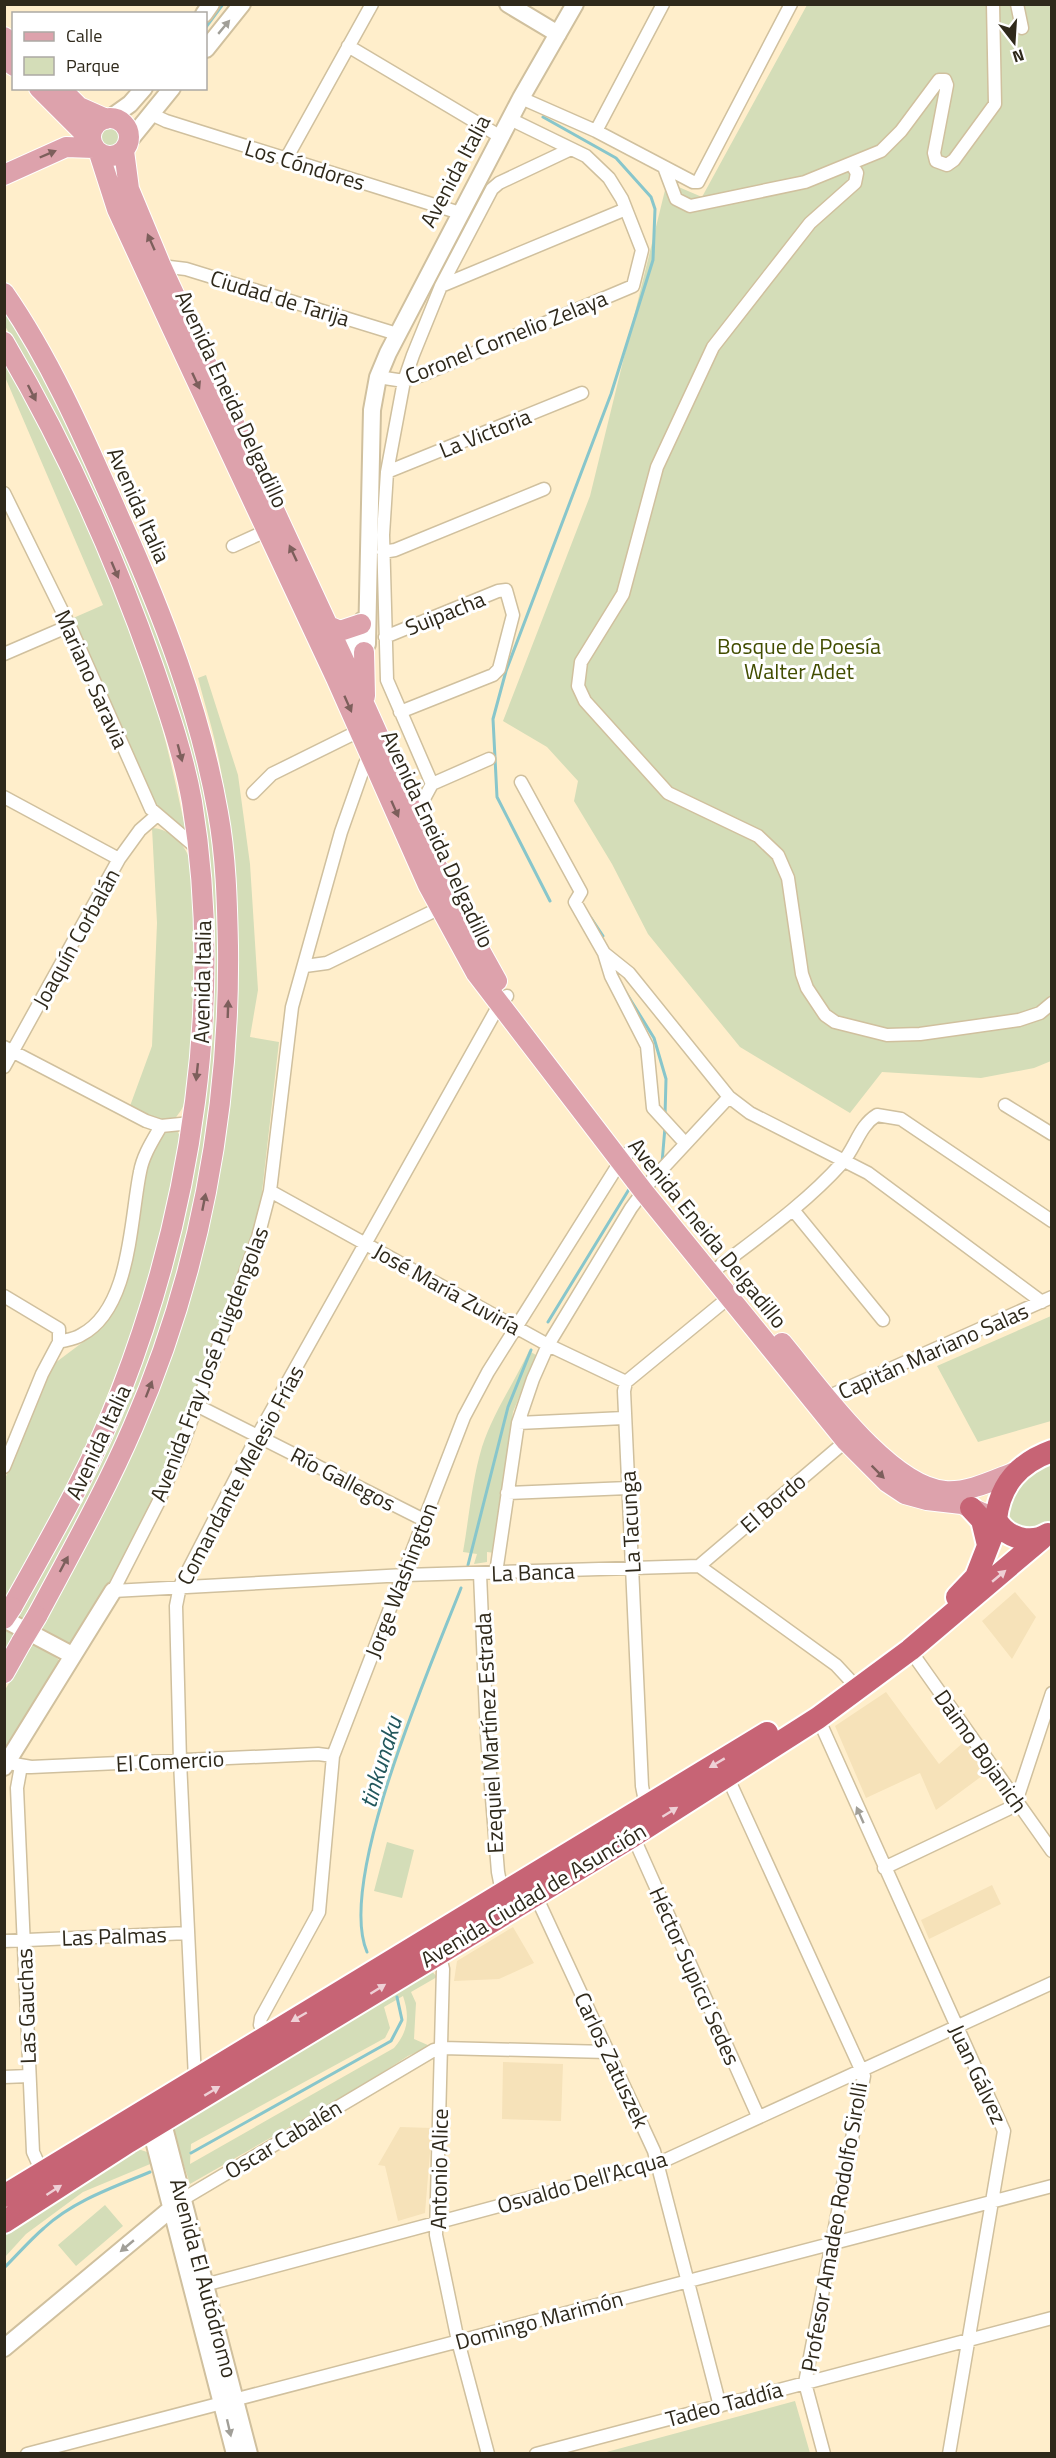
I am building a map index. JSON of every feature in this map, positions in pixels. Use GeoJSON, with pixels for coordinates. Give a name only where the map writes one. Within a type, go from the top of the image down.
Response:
{"type":"FeatureCollection","features":[{"type":"Feature","properties":{"kind":"highway"},"geometry":{"type":"LineString","coordinates":[[1015,1472],[1050,1453]]}},
{"type":"Feature","properties":{"kind":"highway","name":"Avenida Ciudad de Asunción"},"geometry":{"type":"LineString","coordinates":[[4,2222],[153,2116],[195,2079],[333,1998],[502,1892],[816,1703],[954,1599],[976,1577],[996,1521],[1000,1497],[1015,1472]]}},
{"type":"Feature","properties":{"kind":"highway"},"geometry":{"type":"LineString","coordinates":[[971,1508],[982,1520],[988,1547]]}},
{"type":"Feature","properties":{"kind":"highway"},"geometry":{"type":"LineString","coordinates":[[996,1521],[1017,1537],[1046,1535]]}},
{"type":"Feature","properties":{"kind":"highway","name":"Avenida Ciudad de Asunción"},"geometry":{"type":"LineString","coordinates":[[4,2196],[42,2172],[153,2116],[439,1952],[633,1836],[818,1718],[910,1650],[1046,1535]]}},
{"type":"Feature","properties":{"kind":"main road"},"geometry":{"type":"LineString","coordinates":[[207,47],[242,4]]}},
{"type":"Feature","properties":{"kind":"main road"},"geometry":{"type":"LineString","coordinates":[[508,4],[558,34]]}},
{"type":"Feature","properties":{"kind":"main road","name":"Avenida Italia"},"geometry":{"type":"LineString","coordinates":[[364,652],[367,644],[364,619],[372,410],[378,377],[460,213],[574,4]]}},
{"type":"Feature","properties":{"kind":"main road","name":"Avenida Eneida Delgadillo"},"geometry":{"type":"LineString","coordinates":[[41,90],[95,147],[117,209],[266,531],[410,808],[469,935],[503,1001]]}},
{"type":"Feature","properties":{"kind":"main road"},"geometry":{"type":"LineString","coordinates":[[62,90],[79,107],[124,125],[126,146]]}},
{"type":"Feature","properties":{"kind":"main road"},"geometry":{"type":"LineString","coordinates":[[95,147],[95,126],[130,104],[142,90]]}},
{"type":"Feature","properties":{"kind":"main road"},"geometry":{"type":"LineString","coordinates":[[4,175],[66,147],[95,147],[109,156],[126,146],[170,90]]}},
{"type":"Feature","properties":{"kind":"main road","name":"Avenida Eneida Delgadillo"},"geometry":{"type":"LineString","coordinates":[[126,146],[129,189],[161,266],[326,625],[339,669]]}},
{"type":"Feature","properties":{"kind":"main road","name":"Avenida Italia"},"geometry":{"type":"LineString","coordinates":[[4,293],[34,339],[58,387],[125,531],[173,646],[198,726],[213,786],[224,858],[228,930],[227,1032],[217,1120],[199,1226],[179,1303],[132,1429],[37,1616],[4,1673]]}},
{"type":"Feature","properties":{"kind":"main road","name":"Avenida Italia"},"geometry":{"type":"LineString","coordinates":[[4,342],[81,494],[145,644],[186,773],[198,849],[203,990],[202,1030],[191,1123],[163,1259],[127,1374],[69,1503],[7,1615]]}},
{"type":"Feature","properties":{"kind":"main road"},"geometry":{"type":"LineString","coordinates":[[326,625],[340,631],[364,619]]}},
{"type":"Feature","properties":{"kind":"main road","name":"Avenida Italia"},"geometry":{"type":"LineString","coordinates":[[339,669],[355,642],[364,619]]}},
{"type":"Feature","properties":{"kind":"main road"},"geometry":{"type":"LineString","coordinates":[[339,669],[364,652]]}},
{"type":"Feature","properties":{"kind":"main road"},"geometry":{"type":"LineString","coordinates":[[364,652],[366,721]]}},
{"type":"Feature","properties":{"kind":"main road","name":"Avenida Eneida Delgadillo"},"geometry":{"type":"LineString","coordinates":[[366,721],[370,755],[440,908],[466,957],[503,1001],[647,1187],[822,1402],[846,1441],[887,1482],[905,1494],[971,1508],[996,1521]]}},
{"type":"Feature","properties":{"kind":"main road","name":"Avenida Eneida Delgadillo"},"geometry":{"type":"LineString","coordinates":[[647,1187],[719,1267],[733,1294]]}},
{"type":"Feature","properties":{"kind":"main road","name":"Avenida Eneida Delgadillo"},"geometry":{"type":"LineString","coordinates":[[822,1402],[894,1467],[923,1486],[947,1492],[961,1490],[1015,1472]]}},
{"type":"Feature","properties":{"kind":"main road","name":"Avenida Fray José Puigdengolas"},"geometry":{"type":"LineString","coordinates":[[11,1765],[72,1655],[113,1591]]}},
{"type":"Feature","properties":{"kind":"main road"},"geometry":{"type":"LineString","coordinates":[[7,1615],[72,1655]]}},
{"type":"Feature","properties":{"kind":"main road","name":"Avenida El Autódromo"},"geometry":{"type":"LineString","coordinates":[[153,2116],[229,2401],[249,2454]]}},
{"type":"Feature","properties":{"kind":"main road","name":"Oscar Cabalén"},"geometry":{"type":"LineString","coordinates":[[4,2348],[178,2204]]}},
{"type":"Feature","properties":{"kind":"main road","name":"Avenida El Autódromo"},"geometry":{"type":"LineString","coordinates":[[229,2401],[235,2454]]}},
{"type":"Feature","properties":{"kind":"street"},"geometry":{"type":"LineString","coordinates":[[285,159],[372,4]]}},
{"type":"Feature","properties":{"kind":"street"},"geometry":{"type":"LineString","coordinates":[[596,131],[663,4]]}},
{"type":"Feature","properties":{"kind":"street"},"geometry":{"type":"LineString","coordinates":[[521,98],[596,131],[693,182],[698,182],[791,4]]}},
{"type":"Feature","properties":{"kind":"street"},"geometry":{"type":"LineString","coordinates":[[664,167],[676,199],[690,206],[792,186],[852,165],[890,145],[939,80],[945,80],[946,85],[934,153],[936,161],[942,164],[954,160],[995,104],[993,4]]}},
{"type":"Feature","properties":{"kind":"street"},"geometry":{"type":"LineString","coordinates":[[1017,4],[1022,28]]}},
{"type":"Feature","properties":{"kind":"street"},"geometry":{"type":"LineString","coordinates":[[348,46],[501,137]]}},
{"type":"Feature","properties":{"kind":"street","name":"Los Cóndores"},"geometry":{"type":"LineString","coordinates":[[151,114],[285,159],[460,213]]}},
{"type":"Feature","properties":{"kind":"street"},"geometry":{"type":"LineString","coordinates":[[441,286],[626,209],[618,190],[603,170],[586,156],[510,119]]}},
{"type":"Feature","properties":{"kind":"street"},"geometry":{"type":"LineString","coordinates":[[410,808],[425,798],[432,784],[387,680],[383,552],[387,472],[404,381],[441,286],[492,189],[571,149]]}},
{"type":"Feature","properties":{"kind":"street"},"geometry":{"type":"LineString","coordinates":[[852,165],[857,173],[855,183],[810,224],[713,347],[657,466],[628,580],[616,607],[581,662],[578,686],[585,701],[668,793],[759,836],[778,855],[788,878],[802,974],[818,1006],[830,1018],[887,1035],[920,1034],[1030,1017],[1052,1003]]}},
{"type":"Feature","properties":{"kind":"street","name":"Coronel Cornelio Zelaya"},"geometry":{"type":"LineString","coordinates":[[378,377],[404,381],[529,332],[633,286],[642,250],[626,209]]}},
{"type":"Feature","properties":{"kind":"street","name":"Ciudad de Tarija"},"geometry":{"type":"LineString","coordinates":[[161,266],[186,269],[398,334]]}},
{"type":"Feature","properties":{"kind":"street","name":"La Victoria"},"geometry":{"type":"LineString","coordinates":[[387,472],[582,393]]}},
{"type":"Feature","properties":{"kind":"street"},"geometry":{"type":"LineString","coordinates":[[383,552],[395,550],[544,489]]}},
{"type":"Feature","properties":{"kind":"street","name":"Mariano Saravia"},"geometry":{"type":"LineString","coordinates":[[4,493],[69,626],[156,816],[198,849]]}},
{"type":"Feature","properties":{"kind":"street"},"geometry":{"type":"LineString","coordinates":[[233,546],[266,531]]}},
{"type":"Feature","properties":{"kind":"street","name":"Suipacha"},"geometry":{"type":"LineString","coordinates":[[385,637],[506,590],[513,615],[499,669],[493,675],[400,712]]}},
{"type":"Feature","properties":{"kind":"street"},"geometry":{"type":"LineString","coordinates":[[4,654],[69,626]]}},
{"type":"Feature","properties":{"kind":"street"},"geometry":{"type":"LineString","coordinates":[[253,793],[272,774],[366,721]]}},
{"type":"Feature","properties":{"kind":"street","name":"Avenida Fray José Puigdengolas"},"geometry":{"type":"LineString","coordinates":[[113,1591],[158,1503],[198,1406],[258,1237],[270,1191],[292,1007],[341,831],[370,755]]}},
{"type":"Feature","properties":{"kind":"street"},"geometry":{"type":"LineString","coordinates":[[432,784],[489,759]]}},
{"type":"Feature","properties":{"kind":"street"},"geometry":{"type":"LineString","coordinates":[[521,782],[581,892],[576,902],[604,953],[611,976],[647,1046],[653,1108],[685,1143]]}},
{"type":"Feature","properties":{"kind":"street"},"geometry":{"type":"LineString","coordinates":[[4,797],[119,859]]}},
{"type":"Feature","properties":{"kind":"street","name":"Joaquín Corbalán"},"geometry":{"type":"LineString","coordinates":[[4,1067],[9,1049],[119,859],[140,830],[156,816]]}},
{"type":"Feature","properties":{"kind":"street"},"geometry":{"type":"LineString","coordinates":[[305,966],[327,963],[440,908]]}},
{"type":"Feature","properties":{"kind":"street"},"geometry":{"type":"LineString","coordinates":[[604,953],[629,974],[729,1097],[750,1113],[868,1173],[1047,1300]]}},
{"type":"Feature","properties":{"kind":"street","name":"Comandante Melesio Frías"},"geometry":{"type":"LineString","coordinates":[[195,2079],[180,1761],[176,1606],[180,1586],[258,1435],[503,1001]]}},
{"type":"Feature","properties":{"kind":"street"},"geometry":{"type":"LineString","coordinates":[[9,1049],[161,1126],[191,1123]]}},
{"type":"Feature","properties":{"kind":"street"},"geometry":{"type":"LineString","coordinates":[[496,1573],[518,1423],[548,1345],[631,1208],[685,1143],[729,1097]]}},
{"type":"Feature","properties":{"kind":"street"},"geometry":{"type":"LineString","coordinates":[[1005,1105],[1052,1134]]}},
{"type":"Feature","properties":{"kind":"street"},"geometry":{"type":"LineString","coordinates":[[719,1267],[794,1210],[844,1161],[871,1119],[885,1115],[901,1119],[1052,1221]]}},
{"type":"Feature","properties":{"kind":"street"},"geometry":{"type":"LineString","coordinates":[[59,1342],[81,1335],[103,1317],[114,1298],[135,1214],[140,1171],[149,1147],[161,1126]]}},
{"type":"Feature","properties":{"kind":"street","name":"Jorge Washington"},"geometry":{"type":"LineString","coordinates":[[266,2036],[260,2025],[261,2018],[319,1912],[333,1756],[469,1405],[515,1327],[624,1157]]}},
{"type":"Feature","properties":{"kind":"street","name":"José María Zuviría"},"geometry":{"type":"LineString","coordinates":[[270,1191],[548,1345],[626,1382]]}},
{"type":"Feature","properties":{"kind":"street"},"geometry":{"type":"LineString","coordinates":[[794,1210],[883,1320]]}},
{"type":"Feature","properties":{"kind":"street"},"geometry":{"type":"LineString","coordinates":[[626,1382],[733,1294]]}},
{"type":"Feature","properties":{"kind":"street"},"geometry":{"type":"LineString","coordinates":[[4,1296],[59,1329],[59,1342],[42,1374],[4,1467]]}},
{"type":"Feature","properties":{"kind":"street","name":"Capitán Mariano Salas"},"geometry":{"type":"LineString","coordinates":[[822,1402],[1047,1300]]}},
{"type":"Feature","properties":{"kind":"street","name":"La Tacunga"},"geometry":{"type":"LineString","coordinates":[[626,1382],[624,1418],[642,1786],[646,1806]]}},
{"type":"Feature","properties":{"kind":"street","name":"Río Gallegos"},"geometry":{"type":"LineString","coordinates":[[198,1406],[424,1520]]}},
{"type":"Feature","properties":{"kind":"street"},"geometry":{"type":"LineString","coordinates":[[518,1423],[624,1418]]}},
{"type":"Feature","properties":{"kind":"street","name":"El Bordo"},"geometry":{"type":"LineString","coordinates":[[699,1566],[846,1441]]}},
{"type":"Feature","properties":{"kind":"street"},"geometry":{"type":"LineString","coordinates":[[507,1493],[628,1488]]}},
{"type":"Feature","properties":{"kind":"street"},"geometry":{"type":"LineString","coordinates":[[699,1566],[836,1665],[849,1678]]}},
{"type":"Feature","properties":{"kind":"street","name":"La Banca"},"geometry":{"type":"LineString","coordinates":[[113,1591],[405,1575],[699,1566]]}},
{"type":"Feature","properties":{"kind":"street","name":"Ezequiel Martínez Estrada"},"geometry":{"type":"LineString","coordinates":[[480,1574],[487,1737],[498,1872],[502,1892]]}},
{"type":"Feature","properties":{"kind":"street","name":"Daimo Bojanich"},"geometry":{"type":"LineString","coordinates":[[910,1650],[1052,1851]]}},
{"type":"Feature","properties":{"kind":"street"},"geometry":{"type":"LineString","coordinates":[[884,1868],[1008,1809],[1016,1802],[1052,1694]]}},
{"type":"Feature","properties":{"kind":"street","name":"Juan Gálvez"},"geometry":{"type":"LineString","coordinates":[[818,1718],[1004,2131],[994,2201],[949,2454]]}},
{"type":"Feature","properties":{"kind":"street","name":"El Comercio"},"geometry":{"type":"LineString","coordinates":[[11,1765],[180,1761],[318,1754],[333,1756]]}},
{"type":"Feature","properties":{"kind":"street","name":"Las Gauchas"},"geometry":{"type":"LineString","coordinates":[[11,1765],[17,1788],[33,2152],[42,2172]]}},
{"type":"Feature","properties":{"kind":"street","name":"Profesor Amadeo Rodolfo Sirolli"},"geometry":{"type":"LineString","coordinates":[[727,1776],[861,2070],[863,2086],[806,2383],[824,2454]]}},
{"type":"Feature","properties":{"kind":"street","name":"Héctor Supicci Sedes"},"geometry":{"type":"LineString","coordinates":[[633,1836],[758,2116]]}},
{"type":"Feature","properties":{"kind":"street","name":"Carlos Zatuszek"},"geometry":{"type":"LineString","coordinates":[[536,1894],[659,2163],[720,2406]]}},
{"type":"Feature","properties":{"kind":"street","name":"Las Palmas"},"geometry":{"type":"LineString","coordinates":[[4,1941],[188,1933]]}},
{"type":"Feature","properties":{"kind":"street","name":"Antonio Alice"},"geometry":{"type":"LineString","coordinates":[[439,1952],[443,1969],[436,2224],[458,2341],[488,2454]]}},
{"type":"Feature","properties":{"kind":"street","name":"Osvaldo Dell'Acqua"},"geometry":{"type":"LineString","coordinates":[[199,2286],[659,2163],[1052,1983]]}},
{"type":"Feature","properties":{"kind":"street","name":"Oscar Cabalén"},"geometry":{"type":"LineString","coordinates":[[178,2204],[422,2055],[442,2048],[608,2052]]}},
{"type":"Feature","properties":{"kind":"street"},"geometry":{"type":"LineString","coordinates":[[4,2077],[29,2076]]}},
{"type":"Feature","properties":{"kind":"street","name":"Domingo Marimón"},"geometry":{"type":"LineString","coordinates":[[27,2454],[1052,2186]]}},
{"type":"Feature","properties":{"kind":"street","name":"Tadeo Taddía"},"geometry":{"type":"LineString","coordinates":[[536,2454],[1052,2318]]}},
{"type":"Feature","properties":{"kind":"shaded area"},"geometry":{"type":"Polygon","coordinates":[[[1015,1592],[1036,1617],[1012,1659],[982,1621],[1015,1592]]]}},
{"type":"Feature","properties":{"kind":"shaded area"},"geometry":{"type":"Polygon","coordinates":[[[886,1692],[939,1764],[965,1741],[986,1773],[936,1810],[920,1773],[866,1798],[835,1726],[886,1692]]]}},
{"type":"Feature","properties":{"kind":"shaded area"},"geometry":{"type":"Polygon","coordinates":[[[992,1885],[1001,1904],[929,1939],[921,1920],[992,1885]]]}},
{"type":"Feature","properties":{"kind":"shaded area"},"geometry":{"type":"Polygon","coordinates":[[[513,1927],[534,1963],[499,1979],[454,1981],[457,1961],[513,1927]]]}},
{"type":"Feature","properties":{"kind":"shaded area"},"geometry":{"type":"Polygon","coordinates":[[[503,2062],[563,2064],[561,2121],[502,2119],[503,2062]]]}},
{"type":"Feature","properties":{"kind":"shaded area"},"geometry":{"type":"Polygon","coordinates":[[[400,2127],[432,2128],[425,2213],[398,2221],[385,2166],[378,2165],[400,2127]]]}},
{"type":"Feature","properties":{"kind":"green space","name":"Bosque de Poesía Walter Adet"},"geometry":{"type":"Polygon","coordinates":[[[807,5],[1051,5],[1051,1061],[1034,1068],[981,1078],[882,1072],[850,1113],[740,1047],[648,934],[612,864],[574,801],[578,781],[547,747],[503,721],[590,496],[667,182],[702,197],[807,5]]]}},
{"type":"Feature","properties":{"kind":"green space"},"geometry":{"type":"Polygon","coordinates":[[[110,127],[120,134],[121,138],[114,148],[110,149],[100,142],[99,138],[106,128],[110,127]]]}},
{"type":"Feature","properties":{"kind":"green space"},"geometry":{"type":"Polygon","coordinates":[[[5,303],[106,495],[193,722],[218,848],[221,1015],[202,1188],[160,1343],[85,1514],[5,1657],[5,1631],[34,1579],[157,1311],[209,1006],[177,719],[20,351],[5,326],[5,303]]]}},
{"type":"Feature","properties":{"kind":"green space"},"geometry":{"type":"Polygon","coordinates":[[[4,358],[82,515],[117,595],[159,716],[186,832],[158,809],[71,619],[103,605],[5,377],[4,358]]]}},
{"type":"Feature","properties":{"kind":"green space"},"geometry":{"type":"Polygon","coordinates":[[[206,675],[238,775],[250,864],[258,990],[250,1037],[279,1042],[261,1201],[252,1248],[153,1506],[125,1561],[76,1639],[70,1644],[63,1643],[38,1628],[124,1469],[167,1370],[191,1297],[210,1222],[224,1146],[234,1068],[238,991],[237,913],[231,836],[219,760],[198,678],[206,675]]]}},
{"type":"Feature","properties":{"kind":"green space"},"geometry":{"type":"Polygon","coordinates":[[[152,828],[168,832],[177,839],[187,853],[192,871],[195,936],[193,1016],[184,1103],[175,1119],[158,1119],[130,1106],[152,1046],[157,923],[152,828]]]}},
{"type":"Feature","properties":{"kind":"green space"},"geometry":{"type":"Polygon","coordinates":[[[169,1129],[178,1132],[181,1140],[150,1278],[125,1351],[81,1461],[5,1601],[5,1479],[51,1366],[91,1336],[116,1303],[145,1173],[158,1140],[169,1129]]]}},
{"type":"Feature","properties":{"kind":"green space"},"geometry":{"type":"Polygon","coordinates":[[[1051,1316],[1051,1421],[978,1442],[937,1366],[1051,1316]]]}},
{"type":"Feature","properties":{"kind":"green space"},"geometry":{"type":"Polygon","coordinates":[[[529,1351],[536,1355],[513,1412],[495,1553],[487,1552],[487,1562],[474,1564],[477,1554],[463,1552],[473,1486],[482,1447],[492,1422],[529,1351]]]}},
{"type":"Feature","properties":{"kind":"green space"},"geometry":{"type":"Polygon","coordinates":[[[1051,1465],[1051,1522],[1032,1530],[1020,1527],[1010,1518],[1007,1511],[1014,1495],[1023,1481],[1034,1471],[1051,1465]]]}},
{"type":"Feature","properties":{"kind":"green space"},"geometry":{"type":"Polygon","coordinates":[[[33,1642],[58,1659],[60,1665],[5,1754],[5,1690],[33,1642]]]}},
{"type":"Feature","properties":{"kind":"green space"},"geometry":{"type":"Polygon","coordinates":[[[387,1842],[414,1850],[402,1898],[374,1891],[387,1842]]]}},
{"type":"Feature","properties":{"kind":"green space"},"geometry":{"type":"Polygon","coordinates":[[[430,1969],[437,1977],[411,1992],[416,2003],[414,2039],[430,2046],[408,2056],[366,2083],[190,2184],[172,2129],[176,2120],[430,1969]],[[403,1996],[384,2007],[390,2028],[385,2038],[191,2144],[190,2164],[394,2048],[405,2030],[407,2017],[403,1996]]]}},
{"type":"Feature","properties":{"kind":"green space"},"geometry":{"type":"Polygon","coordinates":[[[135,2148],[150,2153],[155,2162],[83,2192],[26,2234],[5,2257],[5,2231],[135,2148]]]}},
{"type":"Feature","properties":{"kind":"green space"},"geometry":{"type":"Polygon","coordinates":[[[105,2205],[123,2226],[76,2266],[58,2245],[105,2205]]]}},
{"type":"Feature","properties":{"kind":"green space"},"geometry":{"type":"Polygon","coordinates":[[[795,2401],[810,2453],[603,2453],[795,2401]]]}},
{"type":"Feature","properties":{"kind":"waterway"},"geometry":{"type":"LineString","coordinates":[[207,26],[223,4]]}},
{"type":"Feature","properties":{"kind":"waterway"},"geometry":{"type":"LineString","coordinates":[[543,117],[616,158],[651,197],[655,209],[653,260],[611,394],[506,671],[493,719],[497,797],[550,901]]}},
{"type":"Feature","properties":{"kind":"waterway"},"geometry":{"type":"LineString","coordinates":[[591,918],[603,936]]}},
{"type":"Feature","properties":{"kind":"waterway"},"geometry":{"type":"LineString","coordinates":[[625,991],[654,1038],[666,1079],[665,1116]]}},
{"type":"Feature","properties":{"kind":"waterway"},"geometry":{"type":"LineString","coordinates":[[662,1163],[665,1127]]}},
{"type":"Feature","properties":{"kind":"waterway"},"geometry":{"type":"LineString","coordinates":[[548,1322],[631,1186]]}},
{"type":"Feature","properties":{"kind":"waterway","name":"tinkunaku"},"geometry":{"type":"LineString","coordinates":[[468,1565],[508,1407],[531,1350]]}},
{"type":"Feature","properties":{"kind":"waterway","name":"tinkunaku"},"geometry":{"type":"LineString","coordinates":[[367,1952],[361,1919],[365,1875],[375,1825],[410,1717],[461,1588]]}},
{"type":"Feature","properties":{"kind":"waterway"},"geometry":{"type":"LineString","coordinates":[[191,2153],[391,2041],[402,2020],[397,1997]]}},
{"type":"Feature","properties":{"kind":"waterway"},"geometry":{"type":"LineString","coordinates":[[4,2268],[55,2218],[94,2196],[150,2172]]}}]}
